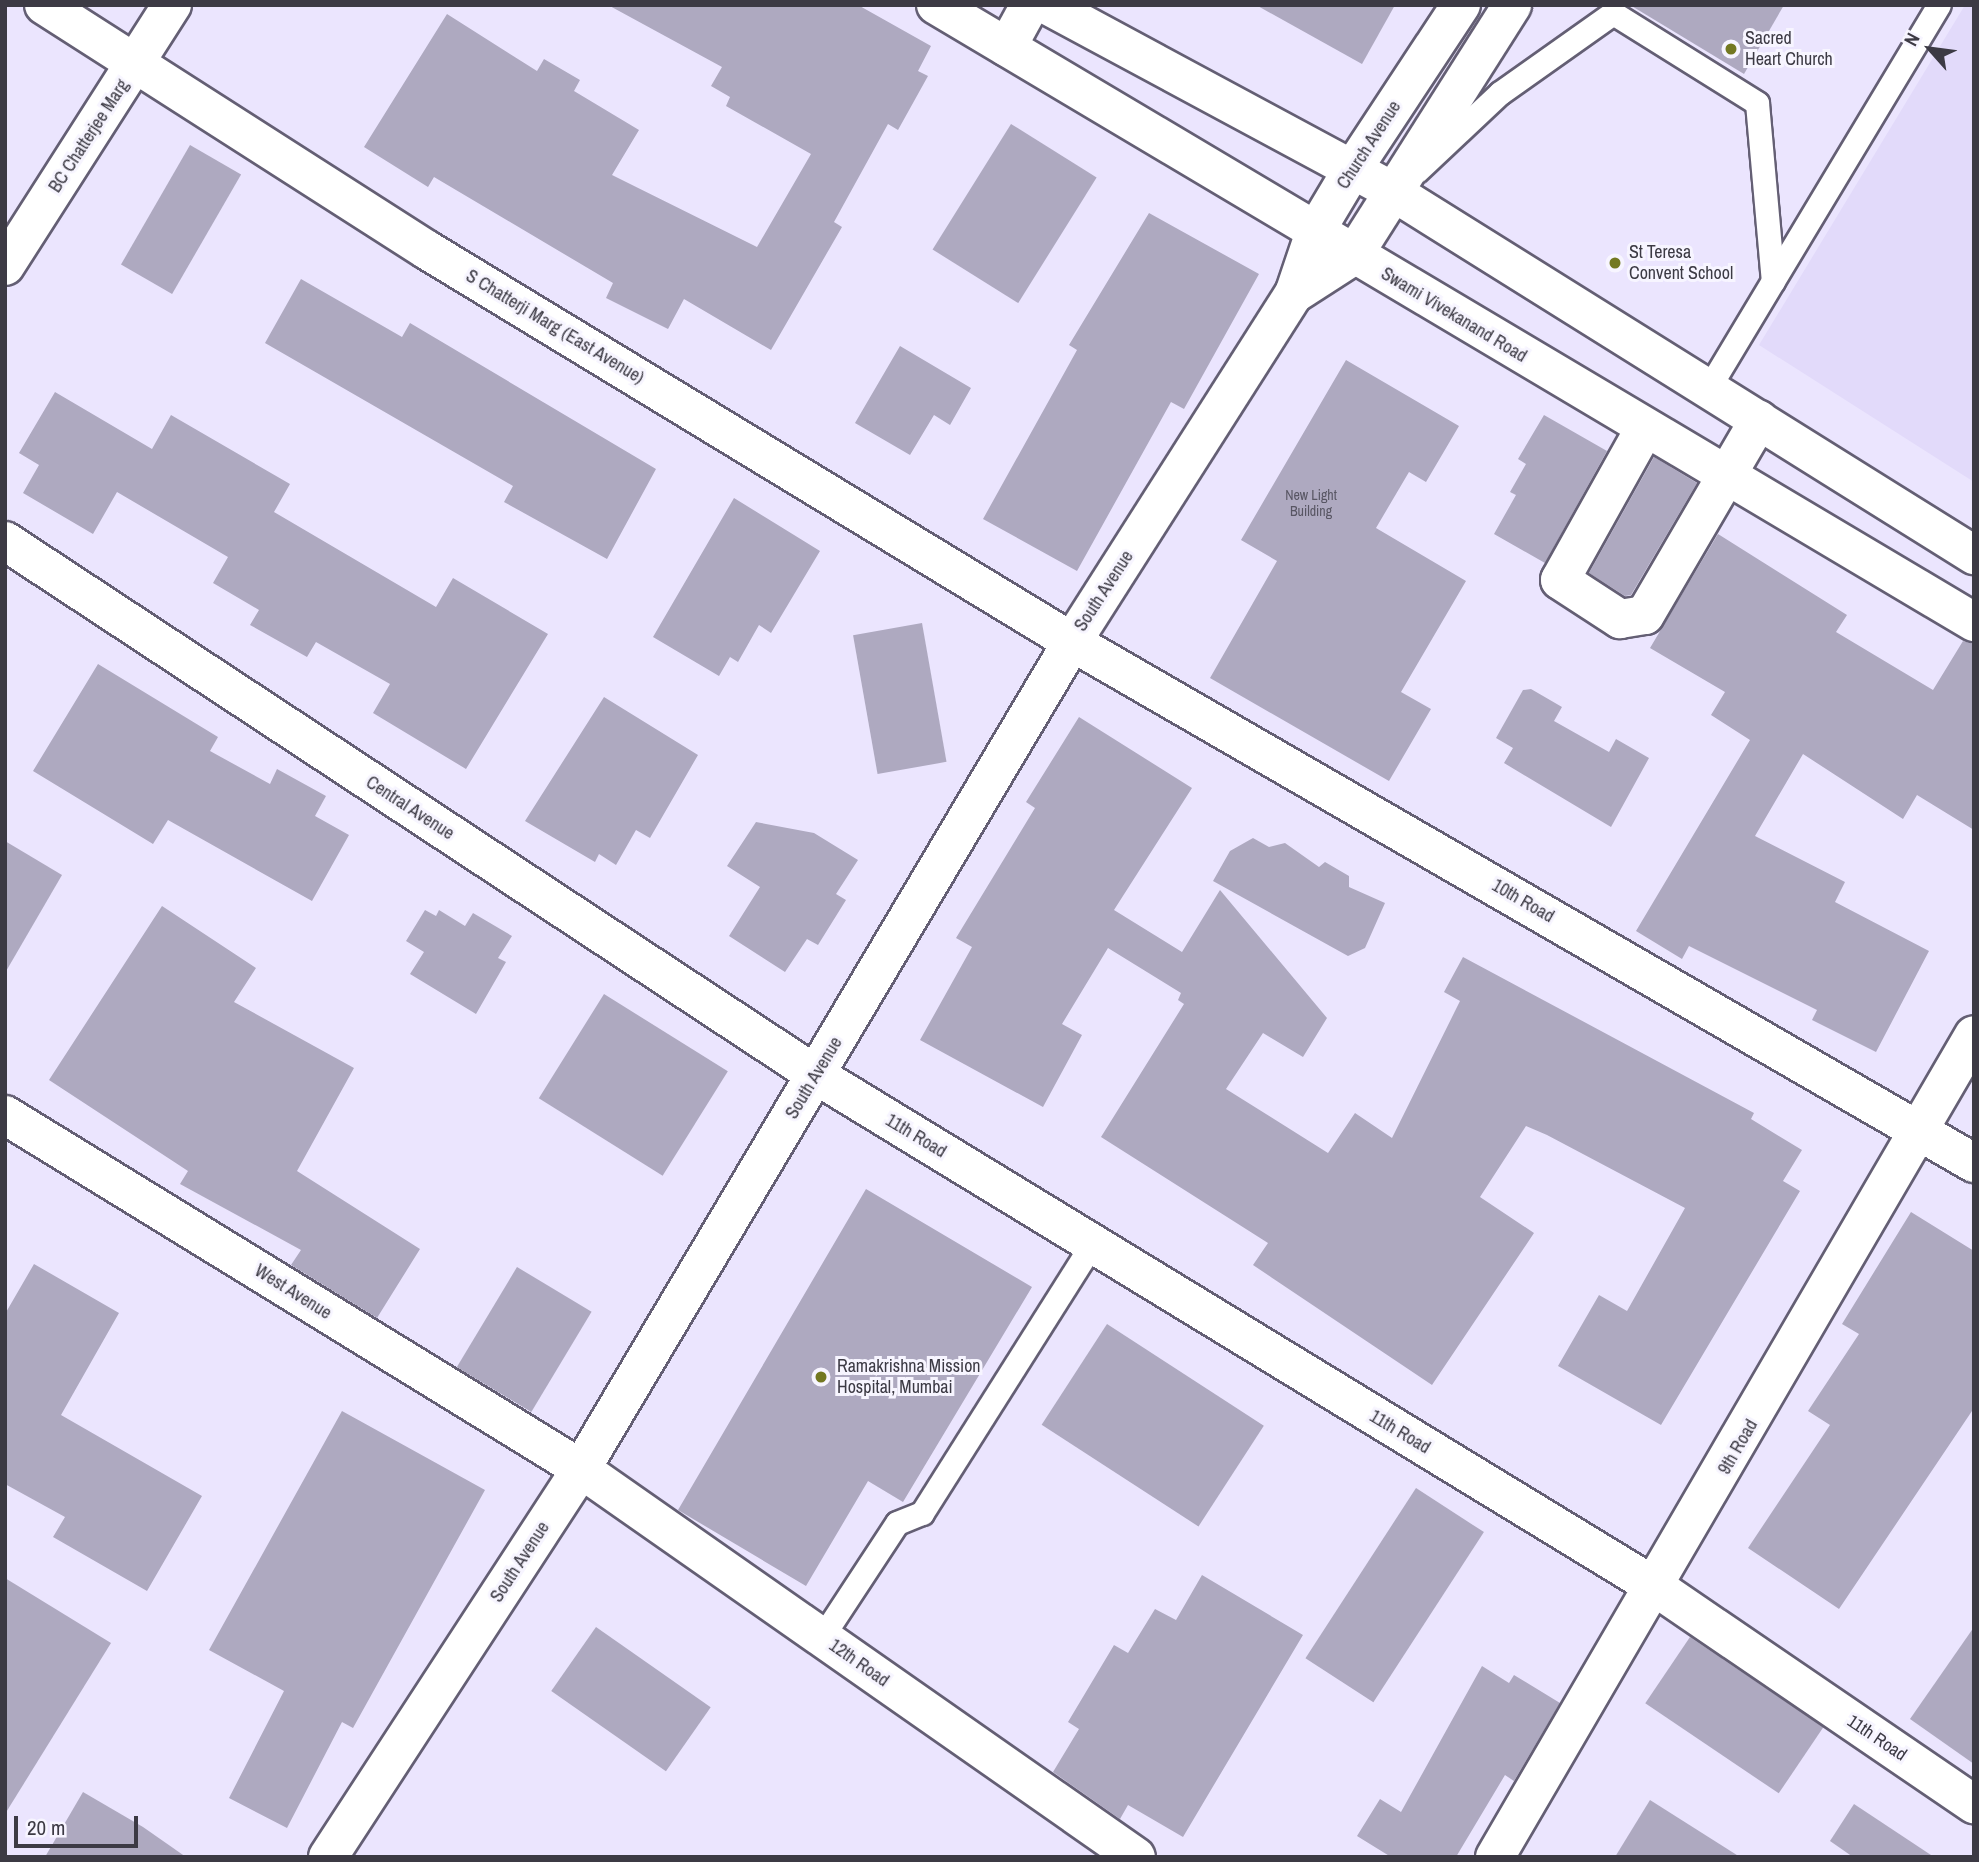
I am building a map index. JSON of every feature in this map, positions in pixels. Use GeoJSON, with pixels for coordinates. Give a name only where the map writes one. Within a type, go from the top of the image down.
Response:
{"type":"FeatureCollection","features":[{"type":"Feature","properties":{"kind":"street","name":"S Chatterji Marg (East Avenue)"},"geometry":{"type":"LineString","coordinates":[[44,5],[139,60],[427,250],[1072,642]]}},
{"type":"Feature","properties":{"kind":"street","name":"BC Chatterjee Marg"},"geometry":{"type":"LineString","coordinates":[[5,266],[172,5]]}},
{"type":"Feature","properties":{"kind":"street","name":"Swami Vivekanand Road"},"geometry":{"type":"LineString","coordinates":[[936,5],[1353,256],[1974,622]]}},
{"type":"Feature","properties":{"kind":"street"},"geometry":{"type":"LineString","coordinates":[[1007,47],[1030,5]]}},
{"type":"Feature","properties":{"kind":"street"},"geometry":{"type":"LineString","coordinates":[[1047,5],[1390,190],[1974,555]]}},
{"type":"Feature","properties":{"kind":"street","name":"Church Avenue"},"geometry":{"type":"LineString","coordinates":[[1294,294],[1315,232],[1352,170],[1461,5]]}},
{"type":"Feature","properties":{"kind":"street"},"geometry":{"type":"LineString","coordinates":[[1294,294],[1353,256],[1390,190],[1512,5]]}},
{"type":"Feature","properties":{"kind":"street","name":"South Avenue"},"geometry":{"type":"LineString","coordinates":[[328,1857],[581,1469],[1072,642],[1294,294]]}},
{"type":"Feature","properties":{"kind":"street"},"geometry":{"type":"LineString","coordinates":[[1645,428],[1562,569],[1560,580],[1610,613],[1635,620],[1645,615],[1759,420]]}},
{"type":"Feature","properties":{"kind":"street","name":"Central Avenue"},"geometry":{"type":"LineString","coordinates":[[5,541],[816,1075]]}},
{"type":"Feature","properties":{"kind":"street","name":"10th Road"},"geometry":{"type":"LineString","coordinates":[[1072,642],[1920,1129],[1974,1163]]}},
{"type":"Feature","properties":{"kind":"street","name":"9th Road"},"geometry":{"type":"LineString","coordinates":[[1495,1857],[1657,1588],[1974,1035]]}},
{"type":"Feature","properties":{"kind":"street","name":"11th Road"},"geometry":{"type":"LineString","coordinates":[[816,1075],[1657,1588],[1974,1804]]}},
{"type":"Feature","properties":{"kind":"street","name":"West Avenue"},"geometry":{"type":"LineString","coordinates":[[5,1115],[581,1469]]}},
{"type":"Feature","properties":{"kind":"street","name":"12th Road"},"geometry":{"type":"LineString","coordinates":[[581,1469],[1136,1857]]}},
{"type":"Feature","properties":{"kind":"lane"},"geometry":{"type":"LineString","coordinates":[[1709,389],[1939,5]]}},
{"type":"Feature","properties":{"kind":"lane"},"geometry":{"type":"LineString","coordinates":[[1390,190],[1453,143],[1500,93],[1607,9],[1757,103],[1773,281]]}},
{"type":"Feature","properties":{"kind":"lane"},"geometry":{"type":"LineString","coordinates":[[822,1637],[897,1523],[922,1513],[1092,1244]]}},
{"type":"Feature","properties":{"kind":"shaded area"},"geometry":{"type":"Polygon","coordinates":[[[1965,5],[1974,5],[1974,482],[1759,345],[1965,5]]]}},
{"type":"Feature","properties":{"kind":"building"},"geometry":{"type":"Polygon","coordinates":[[[608,5],[858,5],[931,46],[918,71],[928,76],[898,130],[888,124],[834,222],[842,227],[771,350],[684,299],[668,329],[606,298],[613,283],[434,177],[428,187],[364,147],[447,14],[537,71],[544,59],[580,80],[574,91],[639,130],[612,175],[757,247],[811,154],[726,106],[730,97],[711,86],[722,67],[608,5]]]}},
{"type":"Feature","properties":{"kind":"building"},"geometry":{"type":"Polygon","coordinates":[[[1256,5],[1395,5],[1362,64],[1256,5]]]}},
{"type":"Feature","properties":{"kind":"building","name":"Sacred Heart Church"},"geometry":{"type":"Polygon","coordinates":[[[1630,5],[1784,5],[1744,74],[1630,5]]]}},
{"type":"Feature","properties":{"kind":"building"},"geometry":{"type":"Polygon","coordinates":[[[1011,124],[1097,178],[1018,303],[933,250],[1011,124]]]}},
{"type":"Feature","properties":{"kind":"building"},"geometry":{"type":"Polygon","coordinates":[[[190,145],[241,174],[172,294],[121,265],[190,145]]]}},
{"type":"Feature","properties":{"kind":"building"},"geometry":{"type":"Polygon","coordinates":[[[1149,213],[1259,274],[1184,409],[1171,402],[1077,571],[983,519],[1077,350],[1069,345],[1149,213]]]}},
{"type":"Feature","properties":{"kind":"building"},"geometry":{"type":"Polygon","coordinates":[[[301,279],[402,337],[410,323],[656,469],[607,559],[504,502],[513,486],[265,343],[301,279]]]}},
{"type":"Feature","properties":{"kind":"building"},"geometry":{"type":"Polygon","coordinates":[[[900,346],[971,388],[950,425],[934,415],[910,455],[855,423],[900,346]]]}},
{"type":"Feature","properties":{"kind":"building"},"geometry":{"type":"Polygon","coordinates":[[[1346,360],[1459,426],[1426,482],[1409,472],[1376,528],[1466,581],[1401,692],[1431,709],[1389,781],[1210,678],[1277,561],[1241,540],[1346,360]]]}},
{"type":"Feature","properties":{"kind":"building"},"geometry":{"type":"Polygon","coordinates":[[[55,392],[152,449],[171,415],[290,484],[274,512],[436,607],[453,578],[548,634],[466,769],[373,713],[390,684],[316,642],[307,657],[250,625],[259,610],[213,583],[228,557],[117,492],[93,534],[23,493],[39,465],[19,453],[55,392]]]}},
{"type":"Feature","properties":{"kind":"building"},"geometry":{"type":"Polygon","coordinates":[[[1544,415],[1607,451],[1545,563],[1494,534],[1516,495],[1510,492],[1526,464],[1518,459],[1544,415]]]}},
{"type":"Feature","properties":{"kind":"building"},"geometry":{"type":"Polygon","coordinates":[[[1654,457],[1697,483],[1631,595],[1625,596],[1589,573],[1654,457]]]}},
{"type":"Feature","properties":{"kind":"building"},"geometry":{"type":"Polygon","coordinates":[[[734,498],[820,551],[771,633],[759,625],[738,662],[730,657],[719,676],[653,637],[734,498]]]}},
{"type":"Feature","properties":{"kind":"building"},"geometry":{"type":"Polygon","coordinates":[[[1718,534],[1847,615],[1836,632],[1933,690],[1963,641],[1974,644],[1974,830],[1917,795],[1903,819],[1803,754],[1755,836],[1845,882],[1835,902],[1929,951],[1876,1052],[1812,1020],[1817,1010],[1689,946],[1682,959],[1636,931],[1750,740],[1711,715],[1725,692],[1650,648],[1718,534]]]}},
{"type":"Feature","properties":{"kind":"building"},"geometry":{"type":"Polygon","coordinates":[[[922,623],[946,762],[878,774],[853,635],[922,623]]]}},
{"type":"Feature","properties":{"kind":"building"},"geometry":{"type":"Polygon","coordinates":[[[98,664],[218,737],[210,751],[270,784],[277,769],[326,796],[315,816],[349,835],[312,901],[168,820],[153,844],[33,771],[98,664]]]}},
{"type":"Feature","properties":{"kind":"building"},"geometry":{"type":"Polygon","coordinates":[[[1531,689],[1562,707],[1554,721],[1609,752],[1616,739],[1649,758],[1611,827],[1504,763],[1513,748],[1496,738],[1523,690],[1531,689]]]}},
{"type":"Feature","properties":{"kind":"building"},"geometry":{"type":"Polygon","coordinates":[[[604,697],[698,755],[650,838],[636,830],[616,865],[599,854],[595,862],[525,821],[604,697]]]}},
{"type":"Feature","properties":{"kind":"building"},"geometry":{"type":"Polygon","coordinates":[[[1079,717],[1192,788],[1114,910],[1182,952],[1220,890],[1327,1018],[1303,1057],[1263,1033],[1226,1089],[1328,1153],[1355,1113],[1392,1138],[1460,1001],[1444,992],[1463,957],[1754,1113],[1751,1119],[1802,1150],[1783,1181],[1800,1191],[1661,1425],[1558,1366],[1599,1295],[1627,1311],[1685,1208],[1547,1135],[1526,1126],[1480,1197],[1534,1233],[1432,1385],[1253,1265],[1268,1243],[1101,1137],[1184,1004],[1178,1000],[1181,993],[1108,948],[1062,1024],[1082,1035],[1043,1107],[920,1040],[972,947],[956,938],[1035,808],[1026,802],[1079,717]]]}},
{"type":"Feature","properties":{"kind":"building"},"geometry":{"type":"Polygon","coordinates":[[[756,822],[814,833],[858,860],[836,894],[846,900],[818,945],[807,939],[785,972],[729,936],[760,887],[727,866],[756,822]]]}},
{"type":"Feature","properties":{"kind":"building"},"geometry":{"type":"Polygon","coordinates":[[[1253,838],[1269,847],[1285,843],[1319,867],[1325,862],[1349,876],[1349,887],[1385,903],[1365,948],[1348,956],[1213,881],[1230,851],[1253,838]]]}},
{"type":"Feature","properties":{"kind":"building"},"geometry":{"type":"Polygon","coordinates":[[[5,841],[62,875],[5,973],[5,841]]]}},
{"type":"Feature","properties":{"kind":"building"},"geometry":{"type":"Polygon","coordinates":[[[162,906],[256,968],[234,1002],[354,1068],[297,1171],[420,1249],[377,1318],[291,1265],[301,1250],[180,1184],[188,1171],[49,1080],[162,906]]]}},
{"type":"Feature","properties":{"kind":"building"},"geometry":{"type":"Polygon","coordinates":[[[425,910],[436,916],[439,910],[465,926],[473,913],[512,936],[498,958],[506,962],[476,1014],[410,974],[424,952],[406,941],[425,910]]]}},
{"type":"Feature","properties":{"kind":"building"},"geometry":{"type":"Polygon","coordinates":[[[604,994],[728,1071],[663,1176],[539,1098],[604,994]]]}},
{"type":"Feature","properties":{"kind":"building"},"geometry":{"type":"Polygon","coordinates":[[[866,1189],[1032,1287],[903,1502],[868,1481],[806,1586],[678,1510],[866,1189]]]}},
{"type":"Feature","properties":{"kind":"building"},"geometry":{"type":"Polygon","coordinates":[[[1911,1212],[1974,1251],[1974,1408],[1839,1609],[1748,1548],[1830,1425],[1808,1411],[1859,1334],[1842,1324],[1911,1212]]]}},
{"type":"Feature","properties":{"kind":"building"},"geometry":{"type":"Polygon","coordinates":[[[34,1264],[119,1313],[61,1415],[202,1496],[147,1591],[53,1537],[65,1517],[5,1484],[5,1314],[34,1264]]]}},
{"type":"Feature","properties":{"kind":"building"},"geometry":{"type":"Polygon","coordinates":[[[517,1267],[592,1312],[531,1412],[457,1367],[517,1267]]]}},
{"type":"Feature","properties":{"kind":"building"},"geometry":{"type":"Polygon","coordinates":[[[1107,1324],[1264,1426],[1198,1526],[1042,1425],[1107,1324]]]}},
{"type":"Feature","properties":{"kind":"building"},"geometry":{"type":"Polygon","coordinates":[[[342,1411],[485,1490],[353,1728],[342,1722],[287,1828],[229,1798],[284,1691],[209,1650],[342,1411]]]}},
{"type":"Feature","properties":{"kind":"building"},"geometry":{"type":"Polygon","coordinates":[[[1416,1488],[1484,1532],[1373,1702],[1305,1658],[1416,1488]]]}},
{"type":"Feature","properties":{"kind":"building"},"geometry":{"type":"Polygon","coordinates":[[[1202,1575],[1303,1635],[1183,1837],[1128,1805],[1120,1819],[1053,1772],[1079,1729],[1068,1722],[1114,1645],[1128,1653],[1155,1609],[1176,1620],[1202,1575]]]}},
{"type":"Feature","properties":{"kind":"building"},"geometry":{"type":"Polygon","coordinates":[[[5,1578],[111,1643],[5,1814],[5,1578]]]}},
{"type":"Feature","properties":{"kind":"building"},"geometry":{"type":"Polygon","coordinates":[[[596,1627],[711,1707],[666,1771],[551,1691],[596,1627]]]}},
{"type":"Feature","properties":{"kind":"building"},"geometry":{"type":"Polygon","coordinates":[[[1974,1627],[1974,1764],[1910,1719],[1974,1627]]]}},
{"type":"Feature","properties":{"kind":"building"},"geometry":{"type":"Polygon","coordinates":[[[1690,1637],[1823,1727],[1779,1793],[1645,1703],[1690,1637]]]}},
{"type":"Feature","properties":{"kind":"building"},"geometry":{"type":"Polygon","coordinates":[[[1482,1666],[1509,1683],[1514,1675],[1560,1703],[1514,1781],[1505,1775],[1456,1857],[1391,1857],[1357,1836],[1380,1799],[1401,1812],[1482,1666]]]}},
{"type":"Feature","properties":{"kind":"building"},"geometry":{"type":"Polygon","coordinates":[[[83,1792],[143,1827],[186,1857],[45,1857],[83,1792]]]}},
{"type":"Feature","properties":{"kind":"building"},"geometry":{"type":"Polygon","coordinates":[[[1650,1800],[1740,1857],[1615,1857],[1650,1800]]]}},
{"type":"Feature","properties":{"kind":"building"},"geometry":{"type":"Polygon","coordinates":[[[1854,1804],[1934,1857],[1853,1857],[1830,1841],[1854,1804]]]}},
{"type":"Feature","properties":{"kind":"place","name":"Sacred Heart Church"},"geometry":{"type":"Point","coordinates":[1731,49]}},
{"type":"Feature","properties":{"kind":"place","name":"St Teresa Convent School"},"geometry":{"type":"Point","coordinates":[1615,263]}},
{"type":"Feature","properties":{"kind":"place","name":"Ramakrishna Mission Hospital, Mumbai"},"geometry":{"type":"Point","coordinates":[821,1377]}}]}
